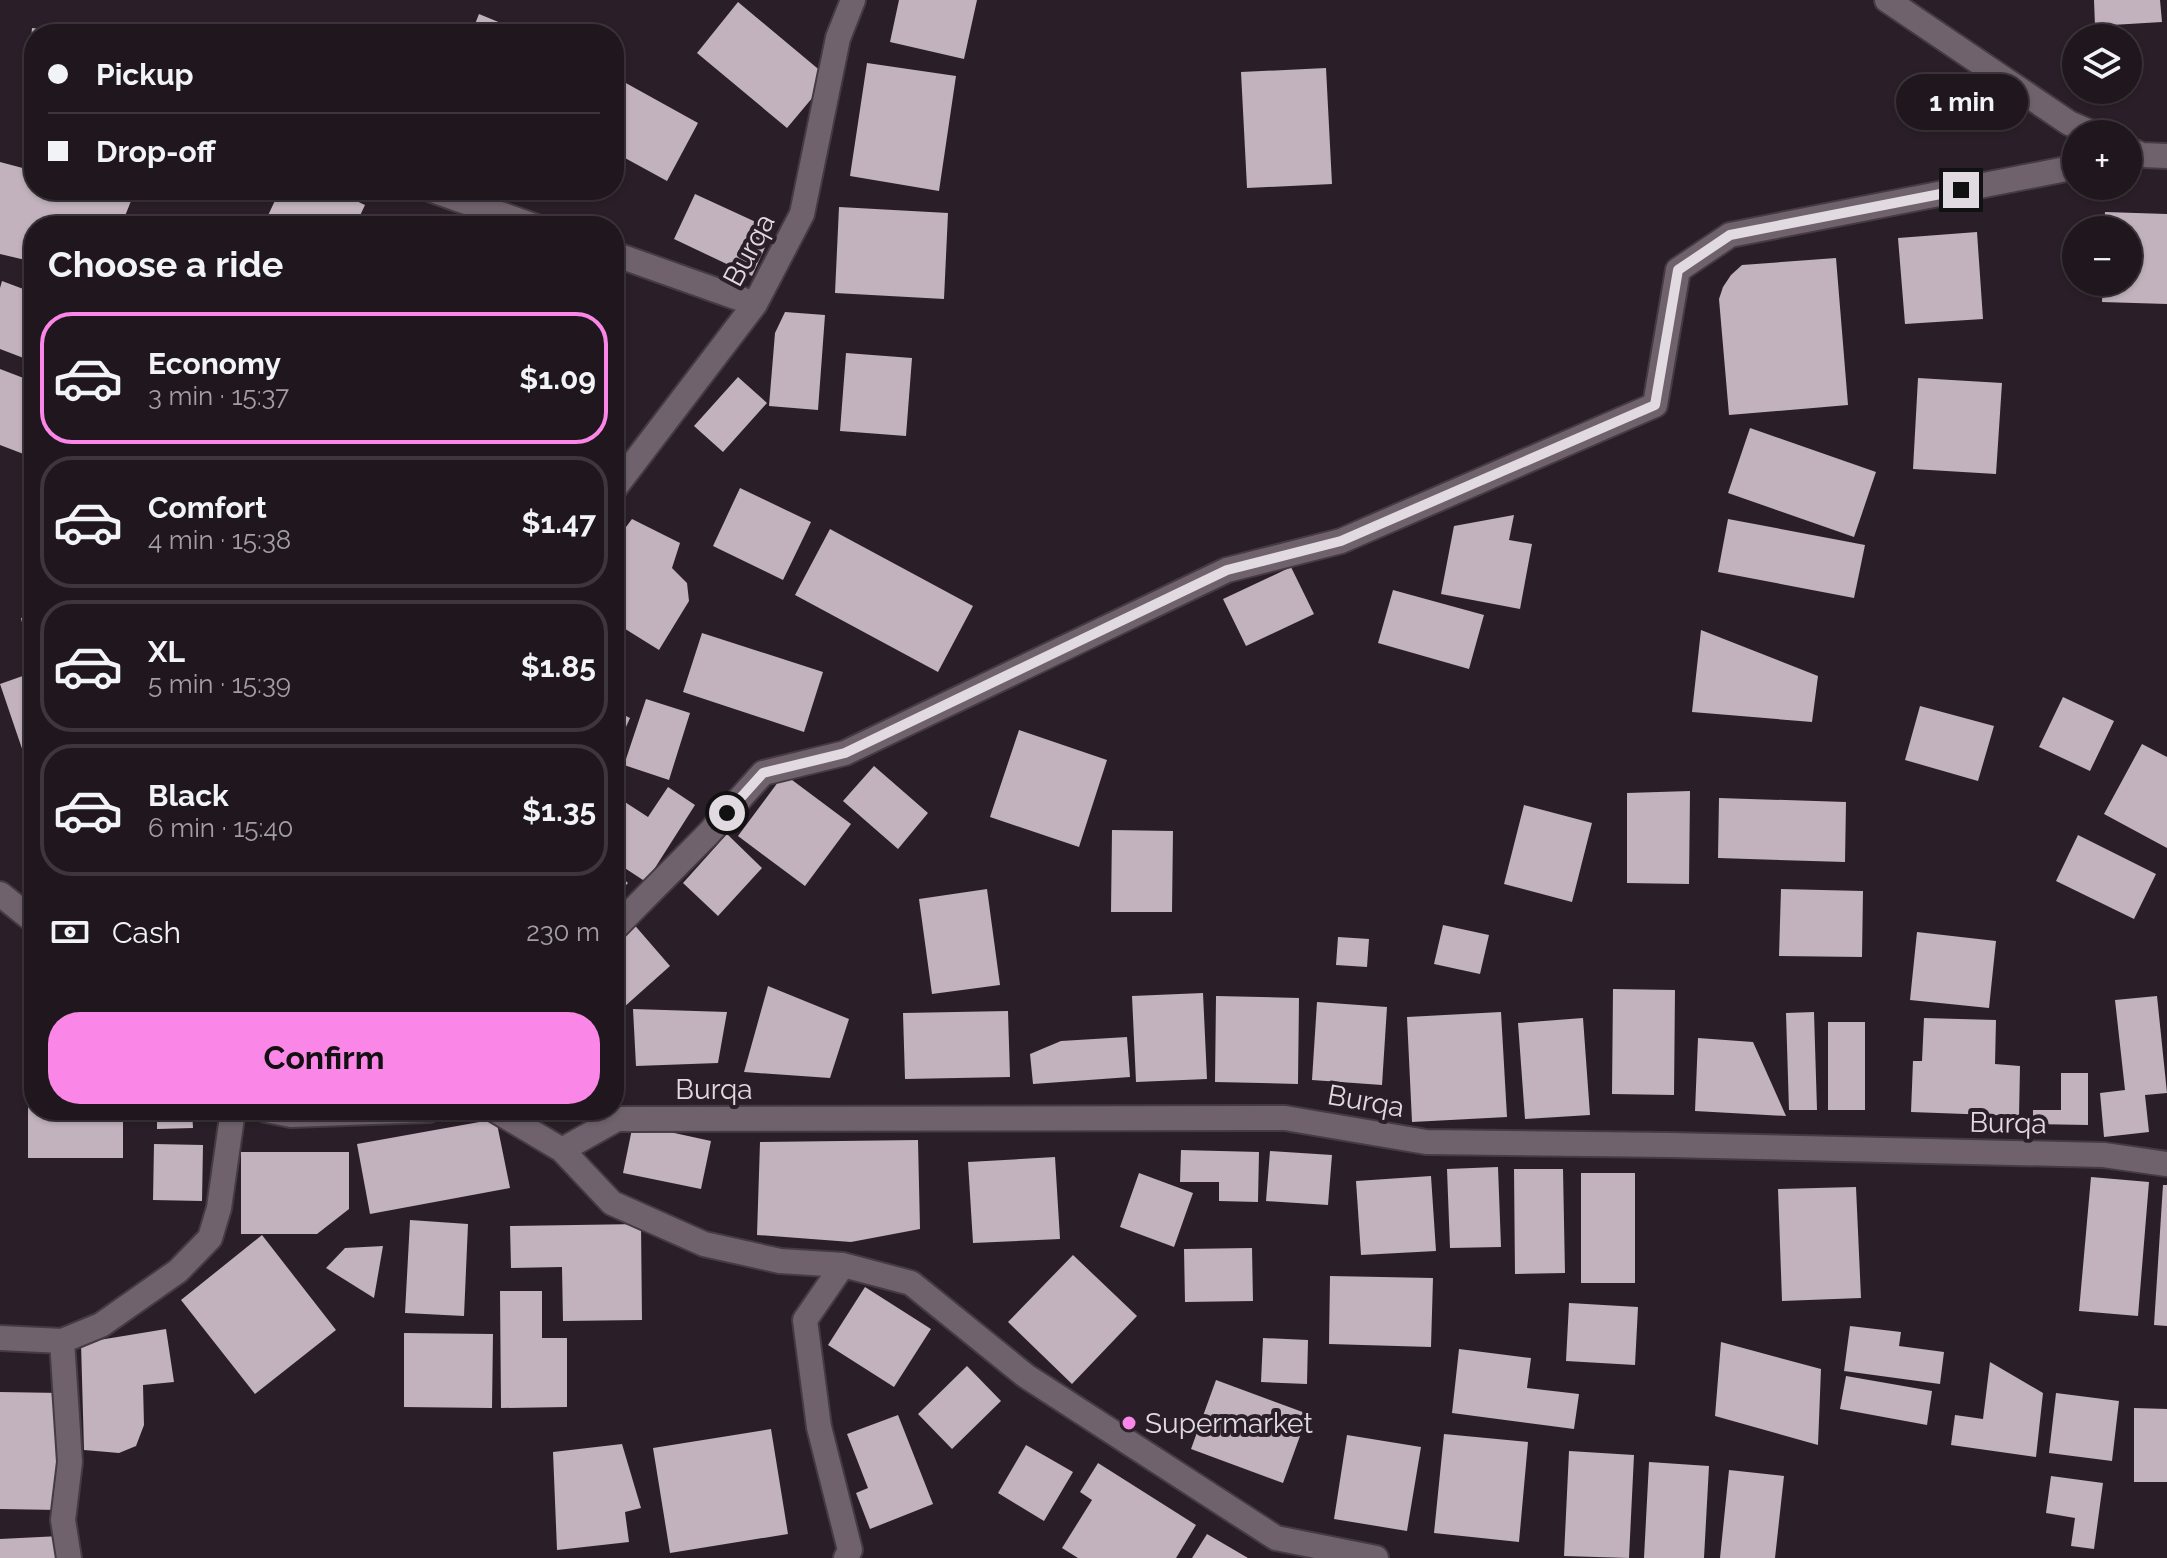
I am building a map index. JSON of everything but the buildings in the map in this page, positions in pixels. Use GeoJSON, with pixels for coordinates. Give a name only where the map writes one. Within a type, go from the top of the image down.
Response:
{"type":"FeatureCollection","features":[{"type":"Feature","properties":{"kind":"street","name":"Burqa"},"geometry":{"type":"LineString","coordinates":[[624,476],[755,304],[802,214],[838,38],[853,0]]}},
{"type":"Feature","properties":{"kind":"street"},"geometry":{"type":"LineString","coordinates":[[1887,0],[2065,120]]}},
{"type":"Feature","properties":{"kind":"street"},"geometry":{"type":"LineString","coordinates":[[2142,155],[2167,156]]}},
{"type":"Feature","properties":{"kind":"street"},"geometry":{"type":"LineString","coordinates":[[624,919],[763,773],[845,753],[1227,570],[1341,541],[1655,405],[1678,270],[1730,235],[2062,170]]}},
{"type":"Feature","properties":{"kind":"street"},"geometry":{"type":"LineString","coordinates":[[460,200],[506,216]]}},
{"type":"Feature","properties":{"kind":"street"},"geometry":{"type":"LineString","coordinates":[[624,258],[755,304]]}},
{"type":"Feature","properties":{"kind":"street"},"geometry":{"type":"LineString","coordinates":[[0,894],[24,913]]}},
{"type":"Feature","properties":{"kind":"street","name":"Burqa"},"geometry":{"type":"LineString","coordinates":[[624,1119],[1285,1118],[1426,1142],[2104,1155],[2167,1164]]}},
{"type":"Feature","properties":{"kind":"street"},"geometry":{"type":"LineString","coordinates":[[0,1338],[62,1341],[101,1325],[178,1271],[210,1238],[219,1208],[232,1120]]}},
{"type":"Feature","properties":{"kind":"street"},"geometry":{"type":"LineString","coordinates":[[512,1120],[562,1150],[612,1203],[704,1244],[780,1261],[843,1265],[911,1283],[1026,1376],[1276,1538],[1376,1558]]}},
{"type":"Feature","properties":{"kind":"street","name":"Burqa"},"geometry":{"type":"LineString","coordinates":[[562,1150],[615,1120]]}},
{"type":"Feature","properties":{"kind":"street"},"geometry":{"type":"LineString","coordinates":[[843,1265],[805,1320],[819,1427],[850,1550],[846,1558]]}},
{"type":"Feature","properties":{"kind":"street"},"geometry":{"type":"LineString","coordinates":[[62,1341],[70,1462],[63,1520],[69,1558]]}},
{"type":"Feature","properties":{"kind":"place","name":"Supermarket"},"geometry":{"type":"Point","coordinates":[1129,1423]}},
{"type":"Feature","properties":{"kind":"route"},"geometry":{"type":"LineString","coordinates":[[727,813],[763,773],[845,753],[1227,570],[1341,541],[1655,405],[1678,270],[1730,235],[1961,190]]}}]}
